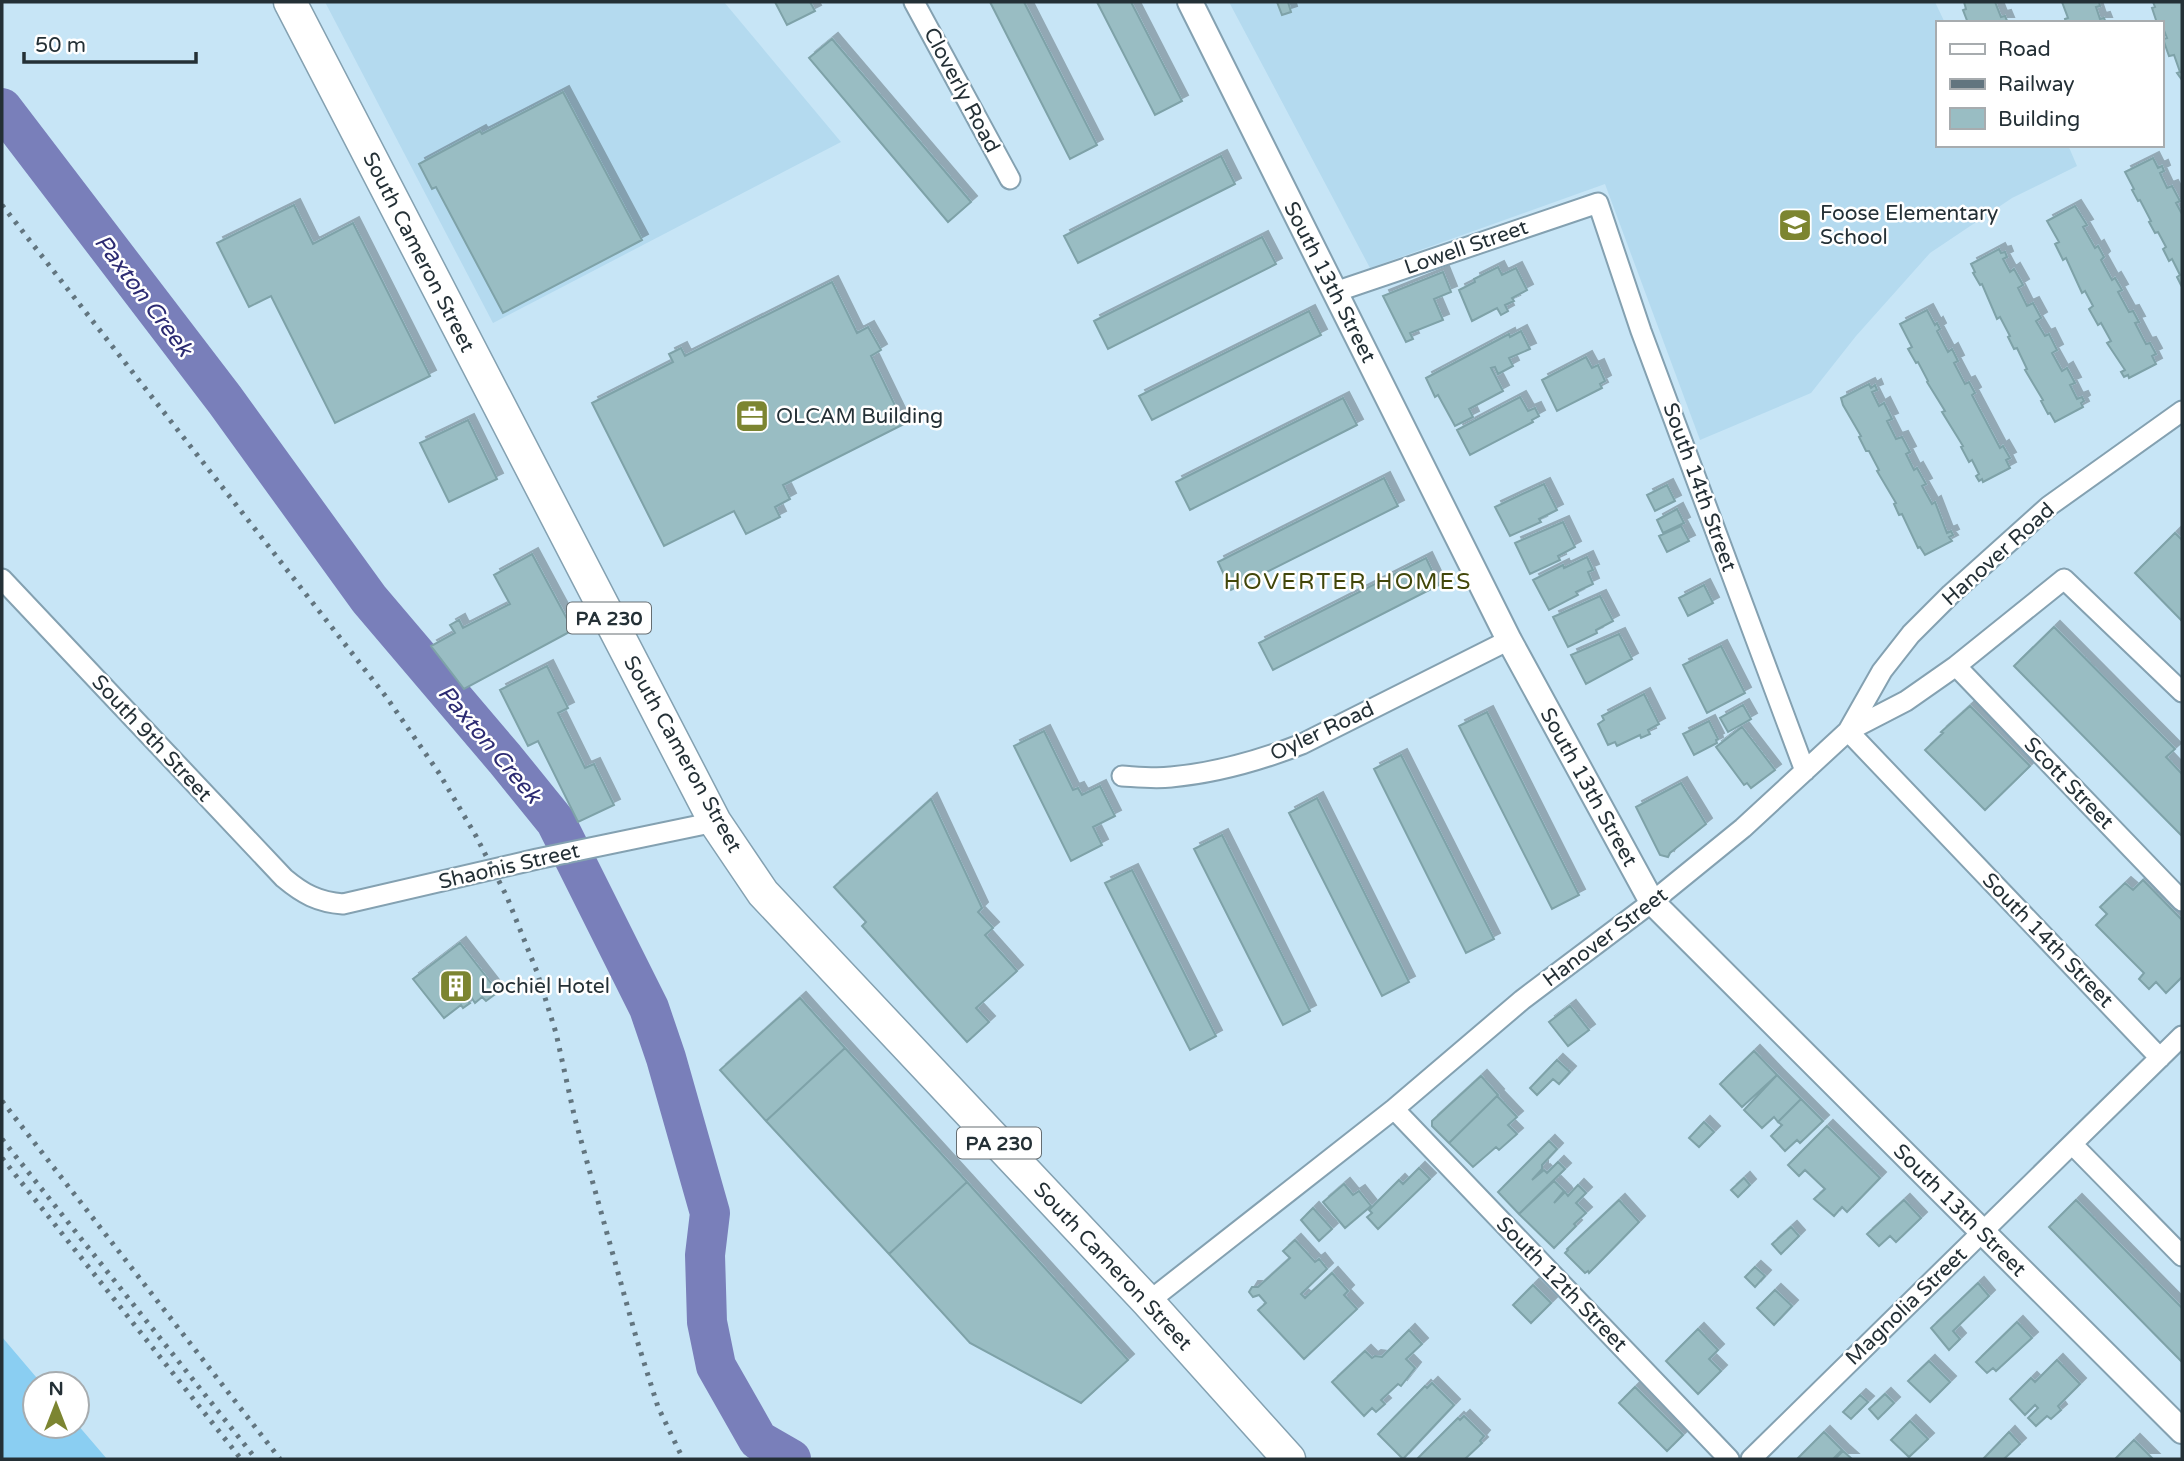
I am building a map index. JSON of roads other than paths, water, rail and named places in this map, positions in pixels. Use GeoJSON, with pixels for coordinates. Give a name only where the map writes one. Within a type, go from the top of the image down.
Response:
{"type":"FeatureCollection","features":[{"type":"Feature","properties":{"kind":"main road","name":"South Cameron Street"},"geometry":{"type":"LineString","coordinates":[[289,2],[715,822],[767,898],[1148,1302],[1289,1459]]}},
{"type":"Feature","properties":{"kind":"street","name":"Cloverly Road"},"geometry":{"type":"LineString","coordinates":[[914,2],[1010,179]]}},
{"type":"Feature","properties":{"kind":"street","name":"South 13th Street"},"geometry":{"type":"LineString","coordinates":[[1190,2],[1509,640],[1652,902],[2182,1432]]}},
{"type":"Feature","properties":{"kind":"street","name":"Lowell Street"},"geometry":{"type":"LineString","coordinates":[[1335,292],[1598,203]]}},
{"type":"Feature","properties":{"kind":"street","name":"South 14th Street"},"geometry":{"type":"LineString","coordinates":[[1598,203],[1641,331],[1805,771]]}},
{"type":"Feature","properties":{"kind":"street","name":"Hanover Road"},"geometry":{"type":"LineString","coordinates":[[1848,731],[1882,671],[1911,634],[1951,594],[2049,506],[2182,411]]}},
{"type":"Feature","properties":{"kind":"street","name":"South 9th Street"},"geometry":{"type":"LineString","coordinates":[[2,579],[284,877],[305,895]]}},
{"type":"Feature","properties":{"kind":"street","name":"Hanover Street"},"geometry":{"type":"LineString","coordinates":[[1148,1302],[1394,1110],[1522,1000],[1652,902],[1743,828],[1848,731],[1906,701],[1956,666],[2064,579],[2182,692]]}},
{"type":"Feature","properties":{"kind":"street","name":"Oyler Road"},"geometry":{"type":"LineString","coordinates":[[1122,776],[1170,778],[1268,757],[1302,744],[1509,640]]}},
{"type":"Feature","properties":{"kind":"street","name":"Scott Street"},"geometry":{"type":"LineString","coordinates":[[1956,666],[2182,901]]}},
{"type":"Feature","properties":{"kind":"street","name":"South 14th Street"},"geometry":{"type":"LineString","coordinates":[[1848,731],[2160,1058]]}},
{"type":"Feature","properties":{"kind":"street","name":"Shaonis Street"},"geometry":{"type":"LineString","coordinates":[[305,895],[324,902],[343,904],[537,859],[715,822]]}},
{"type":"Feature","properties":{"kind":"street","name":"Magnolia Street"},"geometry":{"type":"LineString","coordinates":[[1751,1459],[2182,1036]]}},
{"type":"Feature","properties":{"kind":"street","name":"South 12th Street"},"geometry":{"type":"LineString","coordinates":[[1394,1110],[1730,1459]]}},
{"type":"Feature","properties":{"kind":"street"},"geometry":{"type":"LineString","coordinates":[[2072,1144],[2182,1256]]}},
{"type":"Feature","properties":{"kind":"waterway","name":"Paxton Creek"},"geometry":{"type":"LineString","coordinates":[[2,108],[225,400],[369,599],[556,822],[649,1008],[666,1058],[710,1213],[705,1255],[707,1322],[716,1366],[758,1440],[791,1459]]}},
{"type":"Feature","properties":{"kind":"railway"},"geometry":{"type":"LineString","coordinates":[[2,205],[387,698],[439,773],[476,836],[507,897],[537,972],[556,1033],[575,1119],[636,1337],[658,1407],[683,1459]]}},
{"type":"Feature","properties":{"kind":"railway"},"geometry":{"type":"LineString","coordinates":[[2,1101],[280,1459]]}},
{"type":"Feature","properties":{"kind":"railway"},"geometry":{"type":"LineString","coordinates":[[2,1139],[256,1459]]}},
{"type":"Feature","properties":{"kind":"railway"},"geometry":{"type":"LineString","coordinates":[[2,1158],[241,1459]]}},
{"type":"Feature","properties":{"kind":"place","name":"Foose Elementary School"},"geometry":{"type":"Point","coordinates":[1795,225]}},
{"type":"Feature","properties":{"kind":"place","name":"OLCAM Building"},"geometry":{"type":"Point","coordinates":[752,416]}},
{"type":"Feature","properties":{"kind":"place","name":"Lochiel Hotel"},"geometry":{"type":"Point","coordinates":[456,986]}},
{"type":"Feature","properties":{"kind":"district","name":"HOVERTER HOMES"},"geometry":{"type":"Point","coordinates":[1348,581]}}]}
